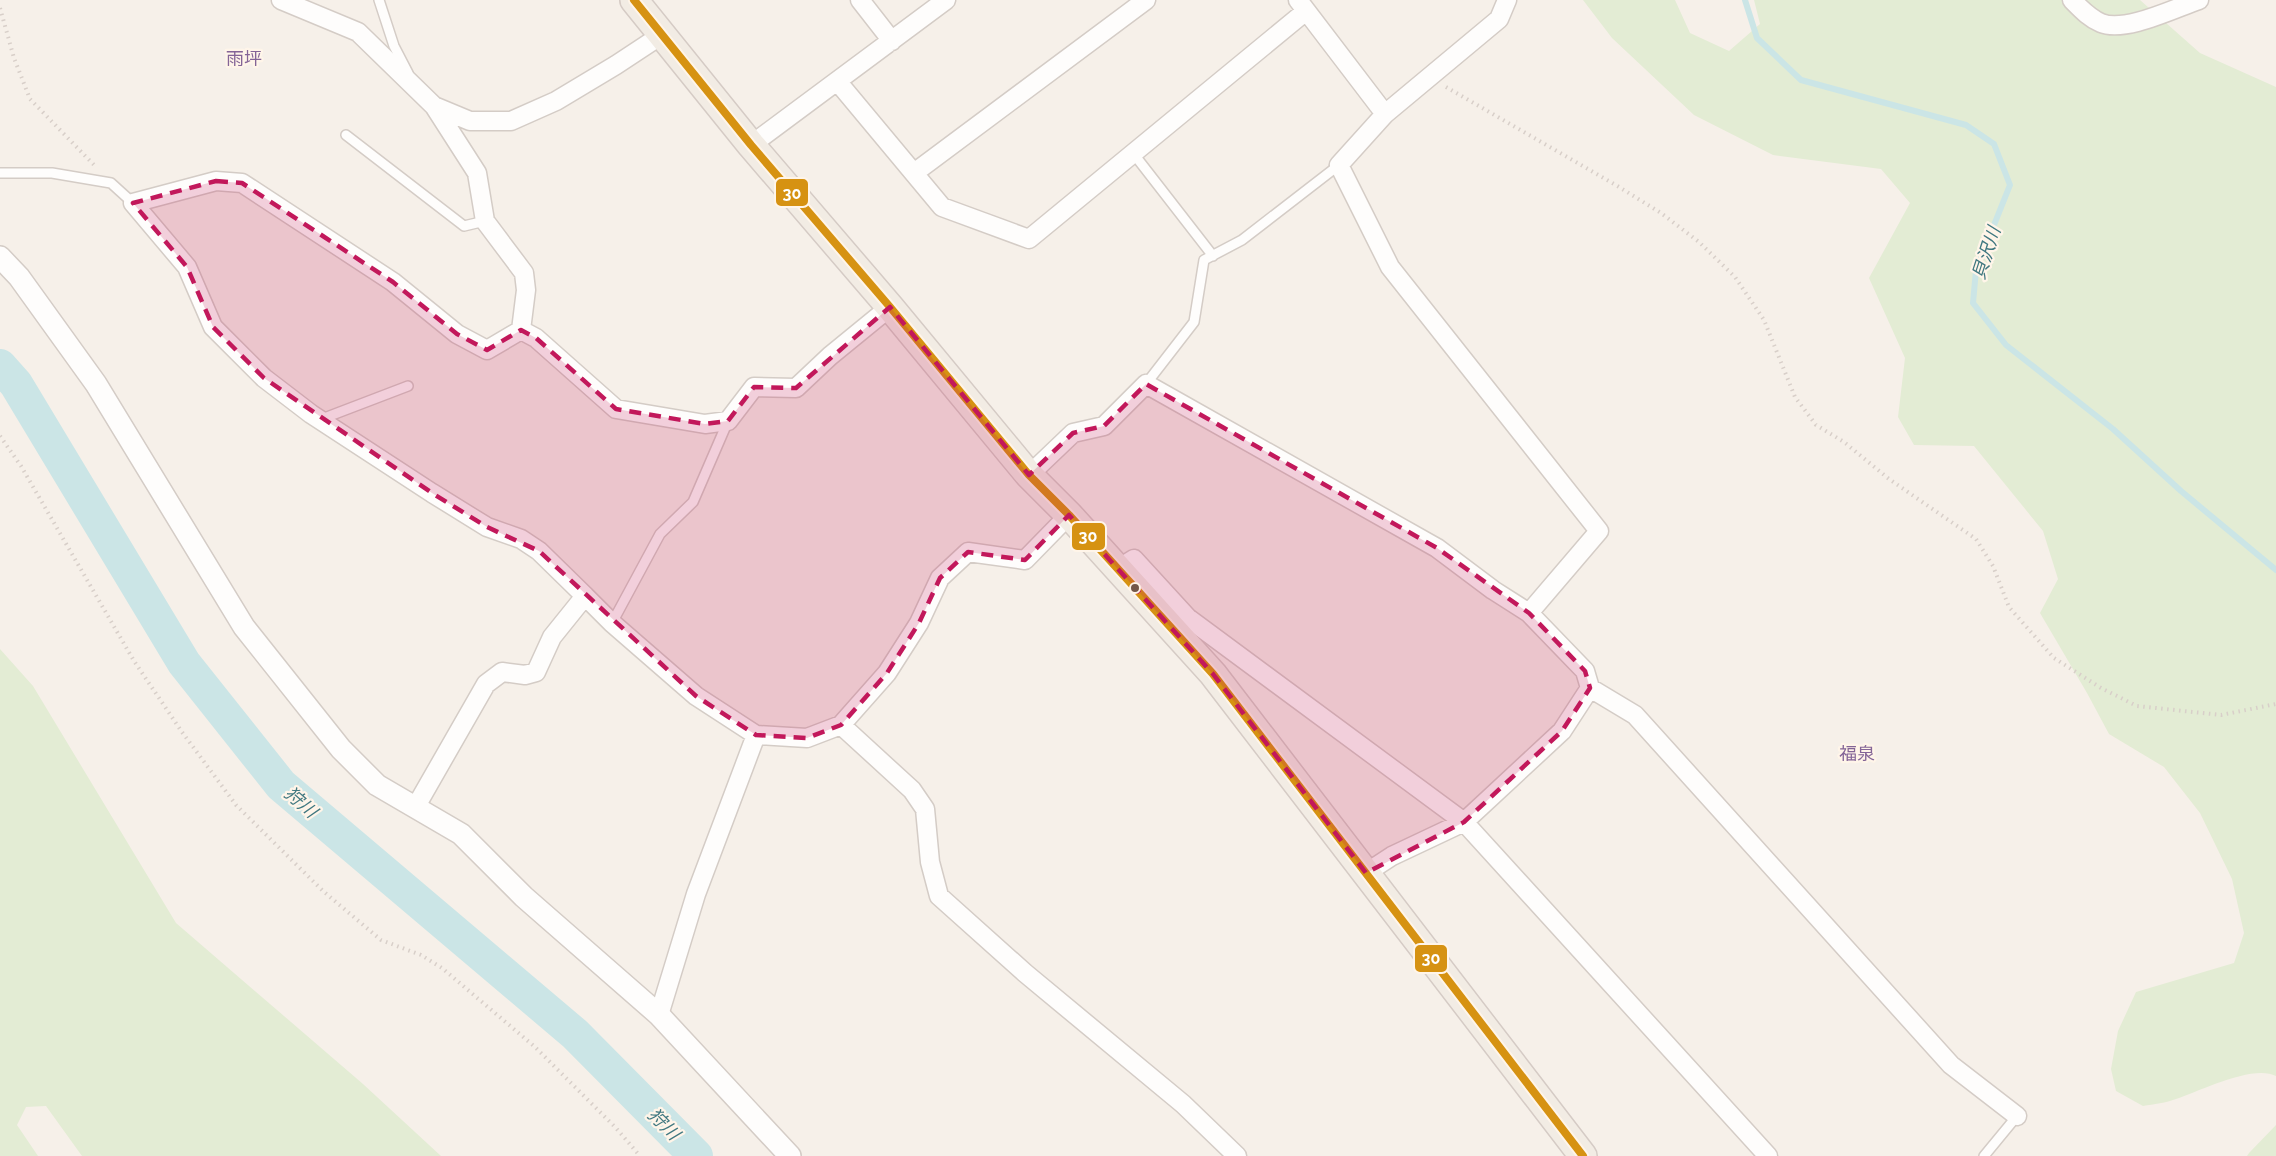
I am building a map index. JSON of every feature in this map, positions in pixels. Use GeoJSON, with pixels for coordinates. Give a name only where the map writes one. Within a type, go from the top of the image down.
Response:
{"type":"FeatureCollection","features":[{"type":"Feature","properties":{"kind":"main road"},"geometry":{"type":"LineString","coordinates":[[634,0],[751,145],[890,307],[1029,475],[1069,515],[1213,674],[1583,1156]]}},
{"type":"Feature","properties":{"kind":"street"},"geometry":{"type":"LineString","coordinates":[[281,0],[358,32],[434,106],[477,172],[485,221],[524,273],[526,291],[521,330]]}},
{"type":"Feature","properties":{"kind":"street"},"geometry":{"type":"LineString","coordinates":[[860,0],[892,40]]}},
{"type":"Feature","properties":{"kind":"street"},"geometry":{"type":"LineString","coordinates":[[751,145],[946,0]]}},
{"type":"Feature","properties":{"kind":"street"},"geometry":{"type":"LineString","coordinates":[[914,173],[1146,0]]}},
{"type":"Feature","properties":{"kind":"street"},"geometry":{"type":"LineString","coordinates":[[1507,0],[1499,18],[1385,114],[1339,165],[1389,267],[1599,531],[1529,613]]}},
{"type":"Feature","properties":{"kind":"street"},"geometry":{"type":"LineString","coordinates":[[2072,0],[2086,14],[2102,23],[2117,26],[2199,0]]}},
{"type":"Feature","properties":{"kind":"street"},"geometry":{"type":"LineString","coordinates":[[837,81],[942,207],[1029,239],[1133,153],[1302,5],[1385,114]]}},
{"type":"Feature","properties":{"kind":"street"},"geometry":{"type":"LineString","coordinates":[[434,106],[470,121],[511,121],[556,101],[663,34]]}},
{"type":"Feature","properties":{"kind":"street"},"geometry":{"type":"LineString","coordinates":[[521,330],[487,350],[467,340],[393,282],[243,183],[216,181],[133,203],[187,267],[213,327],[264,378],[320,420],[487,527],[521,539],[539,551],[612,623],[696,696],[756,735],[807,738],[841,725],[887,673],[919,623],[940,578],[968,552],[1025,560],[1069,515]]}},
{"type":"Feature","properties":{"kind":"street"},"geometry":{"type":"LineString","coordinates":[[0,257],[19,277],[96,384],[244,627],[341,749],[377,785],[462,834],[524,897],[659,1015],[790,1156]]}},
{"type":"Feature","properties":{"kind":"street"},"geometry":{"type":"LineString","coordinates":[[521,330],[536,338],[616,409],[705,424],[728,421],[754,387],[796,388],[830,356],[890,307]]}},
{"type":"Feature","properties":{"kind":"street"},"geometry":{"type":"LineString","coordinates":[[1029,475],[1073,433],[1104,426],[1146,384],[1437,548],[1529,613],[1585,671],[1590,688],[1635,715],[1951,1065],[2017,1116]]}},
{"type":"Feature","properties":{"kind":"street"},"geometry":{"type":"LineString","coordinates":[[1118,569],[1134,559],[1188,618],[1464,822],[1768,1156]]}},
{"type":"Feature","properties":{"kind":"street"},"geometry":{"type":"LineString","coordinates":[[415,808],[486,684],[502,672],[525,675],[536,672],[552,637],[585,596]]}},
{"type":"Feature","properties":{"kind":"street"},"geometry":{"type":"LineString","coordinates":[[1366,873],[1392,856],[1464,822],[1562,731],[1590,688]]}},
{"type":"Feature","properties":{"kind":"street"},"geometry":{"type":"LineString","coordinates":[[841,725],[912,790],[925,809],[930,862],[939,896],[1025,974],[1183,1104],[1237,1156]]}},
{"type":"Feature","properties":{"kind":"street"},"geometry":{"type":"LineString","coordinates":[[659,1015],[696,894],[756,735]]}},
{"type":"Feature","properties":{"kind":"lane"},"geometry":{"type":"LineString","coordinates":[[379,0],[394,46],[414,86]]}},
{"type":"Feature","properties":{"kind":"lane"},"geometry":{"type":"LineString","coordinates":[[346,135],[464,226],[485,221]]}},
{"type":"Feature","properties":{"kind":"lane"},"geometry":{"type":"LineString","coordinates":[[1133,153],[1213,256]]}},
{"type":"Feature","properties":{"kind":"lane"},"geometry":{"type":"LineString","coordinates":[[1146,384],[1194,322],[1204,260],[1242,240],[1339,165]]}},
{"type":"Feature","properties":{"kind":"lane"},"geometry":{"type":"LineString","coordinates":[[0,173],[52,173],[111,183],[133,203]]}},
{"type":"Feature","properties":{"kind":"lane"},"geometry":{"type":"LineString","coordinates":[[320,420],[408,386]]}},
{"type":"Feature","properties":{"kind":"lane"},"geometry":{"type":"LineString","coordinates":[[612,623],[660,534],[693,502],[728,421]]}},
{"type":"Feature","properties":{"kind":"lane"},"geometry":{"type":"LineString","coordinates":[[1984,1156],[2017,1116]]}},
{"type":"Feature","properties":{"kind":"path"},"geometry":{"type":"LineString","coordinates":[[0,8],[14,58],[30,99],[111,183]]}},
{"type":"Feature","properties":{"kind":"path"},"geometry":{"type":"LineString","coordinates":[[1430,77],[1620,187],[1661,213],[1699,242],[1735,278],[1764,320],[1795,398],[1816,425],[1844,442],[1889,479],[1976,539],[1993,566],[2009,607],[2054,658],[2101,688],[2137,706],[2221,715],[2276,704]]}},
{"type":"Feature","properties":{"kind":"path"},"geometry":{"type":"LineString","coordinates":[[0,436],[21,466],[134,661],[182,732],[236,805],[323,891],[381,940],[421,955],[442,968],[527,1040],[616,1128],[640,1156]]}},
{"type":"Feature","properties":{"kind":"highlighted area"},"geometry":{"type":"Polygon","coordinates":[[[216,181],[242,183],[393,282],[457,334],[487,350],[521,330],[536,338],[616,409],[705,424],[728,421],[754,387],[796,388],[890,307],[1029,475],[1073,433],[1104,426],[1146,384],[1437,548],[1529,613],[1585,671],[1590,688],[1562,731],[1464,822],[1366,873],[1213,674],[1069,515],[1025,560],[968,552],[940,578],[919,623],[887,673],[841,725],[807,738],[756,735],[696,696],[539,551],[487,527],[432,493],[264,378],[213,327],[187,267],[133,203],[216,181]]]}},
{"type":"Feature","properties":{"kind":"green space"},"geometry":{"type":"Polygon","coordinates":[[[1583,0],[1675,0],[1690,33],[1729,51],[1760,24],[1754,0],[2140,0],[2200,53],[2276,87],[2276,1076],[2254,1073],[2172,1100],[2143,1106],[2116,1091],[2111,1069],[2118,1031],[2136,992],[2234,963],[2244,933],[2232,879],[2200,813],[2164,767],[2109,734],[2040,613],[2058,579],[2043,531],[1974,446],[1914,445],[1898,417],[1905,358],[1869,278],[1910,203],[1881,169],[1773,155],[1694,115],[1612,38],[1583,0]]]}},
{"type":"Feature","properties":{"kind":"green space"},"geometry":{"type":"Polygon","coordinates":[[[0,649],[33,686],[176,923],[363,1084],[441,1156],[82,1156],[46,1106],[26,1107],[17,1125],[38,1156],[0,1156],[0,649]]]}},
{"type":"Feature","properties":{"kind":"green space"},"geometry":{"type":"Polygon","coordinates":[[[2276,1125],[2276,1156],[2247,1156],[2249,1153],[2276,1125]]]}},
{"type":"Feature","properties":{"kind":"waterway","name":"貝沢川"},"geometry":{"type":"LineString","coordinates":[[1745,0],[1757,38],[1801,80],[1966,125],[1994,144],[2010,185],[1976,270],[1973,303],[2006,345],[2113,429],[2181,491],[2276,570]]}},
{"type":"Feature","properties":{"kind":"waterway","name":"狩川"},"geometry":{"type":"LineString","coordinates":[[0,366],[16,384],[184,663],[281,785],[575,1034],[696,1156]]}},
{"type":"Feature","properties":{"kind":"transit line","name":"30"},"geometry":{"type":"LineString","coordinates":[[634,0],[751,145],[890,307],[1029,475],[1069,515],[1213,674],[1583,1156]]}},
{"type":"Feature","properties":{"kind":"district","name":"雨坪"},"geometry":{"type":"Point","coordinates":[244,58]}},
{"type":"Feature","properties":{"kind":"district","name":"福泉"},"geometry":{"type":"Point","coordinates":[1857,753]}}]}
